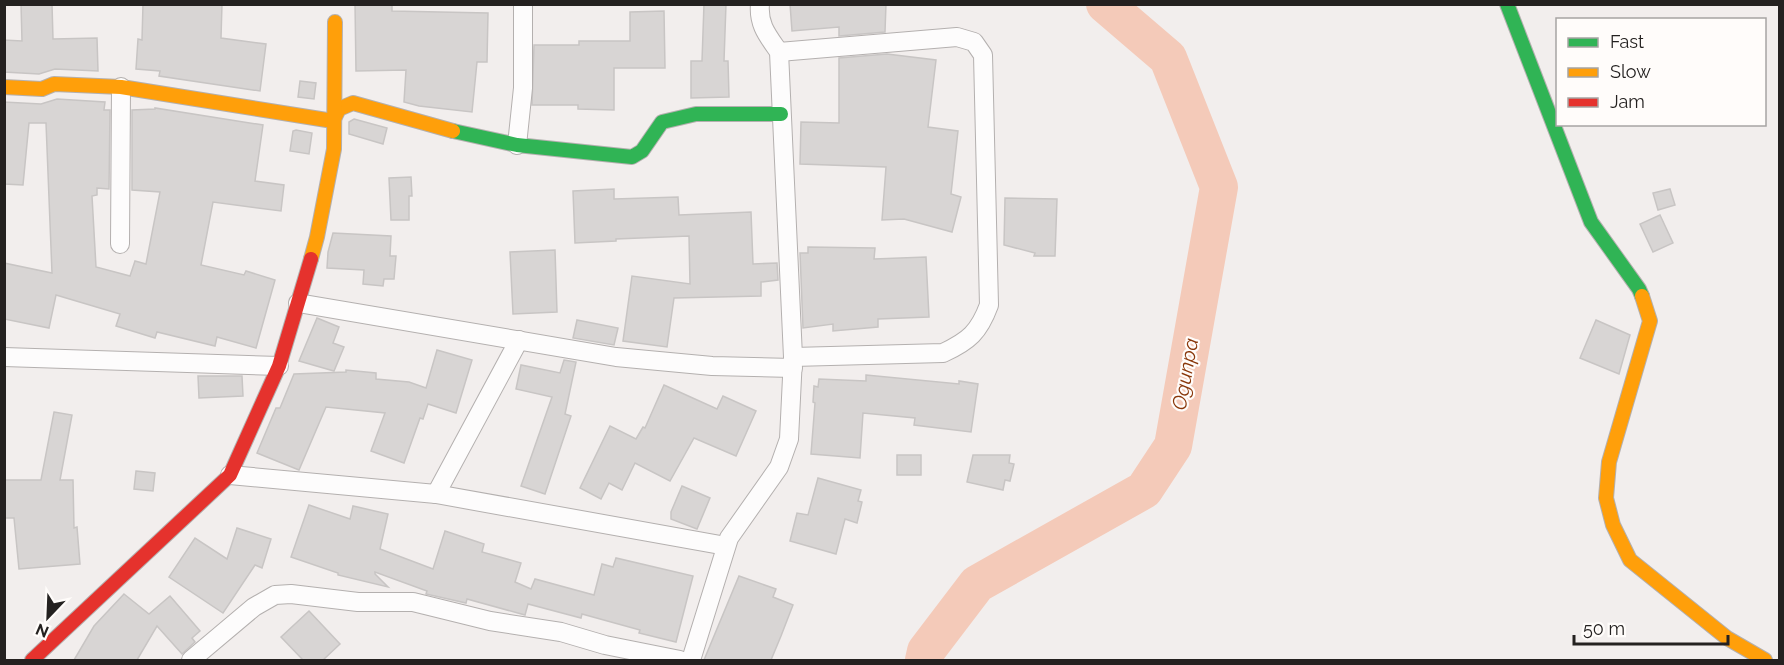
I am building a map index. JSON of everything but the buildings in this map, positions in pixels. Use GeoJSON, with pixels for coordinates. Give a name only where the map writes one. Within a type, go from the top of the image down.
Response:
{"type":"FeatureCollection","features":[{"type":"Feature","properties":{"kind":"street"},"geometry":{"type":"LineString","coordinates":[[517,145],[523,88],[523,4]]}},
{"type":"Feature","properties":{"kind":"street"},"geometry":{"type":"LineString","coordinates":[[691,660],[729,538],[779,466],[789,439],[793,363],[779,52],[762,28],[759,15],[760,4]]}},
{"type":"Feature","properties":{"kind":"street"},"geometry":{"type":"LineString","coordinates":[[1508,4],[1591,222],[1639,289],[1647,306],[1650,321],[1609,462],[1606,498],[1612,525],[1630,560],[1727,638],[1765,660]]}},
{"type":"Feature","properties":{"kind":"street"},"geometry":{"type":"LineString","coordinates":[[32,660],[230,475],[279,366],[317,237],[333,149],[335,22]]}},
{"type":"Feature","properties":{"kind":"street"},"geometry":{"type":"LineString","coordinates":[[298,303],[616,357],[712,366],[943,353],[961,345],[982,324],[989,305],[983,55],[974,42],[957,37],[779,52]]}},
{"type":"Feature","properties":{"kind":"street"},"geometry":{"type":"LineString","coordinates":[[4,87],[42,89],[54,84],[121,87],[333,122]]}},
{"type":"Feature","properties":{"kind":"street"},"geometry":{"type":"LineString","coordinates":[[120,244],[121,87]]}},
{"type":"Feature","properties":{"kind":"street"},"geometry":{"type":"LineString","coordinates":[[333,122],[339,109],[353,103],[453,131],[517,145],[632,157],[642,151],[662,122],[696,114],[781,114]]}},
{"type":"Feature","properties":{"kind":"street"},"geometry":{"type":"LineString","coordinates":[[436,494],[519,340]]}},
{"type":"Feature","properties":{"kind":"street"},"geometry":{"type":"LineString","coordinates":[[4,357],[279,366]]}},
{"type":"Feature","properties":{"kind":"street"},"geometry":{"type":"LineString","coordinates":[[230,475],[436,494],[726,546]]}},
{"type":"Feature","properties":{"kind":"street"},"geometry":{"type":"LineString","coordinates":[[191,660],[254,607],[275,595],[291,594],[358,602],[413,602],[490,621],[561,632],[605,645],[680,660]]}},
{"type":"Feature","properties":{"kind":"waterway","name":"Ogunpa"},"geometry":{"type":"LineString","coordinates":[[924,660],[926,651],[977,584],[1144,490],[1173,446],[1219,187],[1168,58],[1105,4]]}},
{"type":"Feature","properties":{"kind":"traffic: fast"},"geometry":{"type":"LineString","coordinates":[[1507,4],[1591,222],[1642,296]]}},
{"type":"Feature","properties":{"kind":"traffic: fast"},"geometry":{"type":"LineString","coordinates":[[453,131],[517,145],[632,157],[642,151],[662,122],[696,114],[781,114]]}},
{"type":"Feature","properties":{"kind":"traffic: slow"},"geometry":{"type":"LineString","coordinates":[[311,259],[334,149],[335,22]]}},
{"type":"Feature","properties":{"kind":"traffic: slow"},"geometry":{"type":"LineString","coordinates":[[4,87],[42,89],[54,84],[121,87],[333,121],[339,109],[353,103],[453,131]]}},
{"type":"Feature","properties":{"kind":"traffic: slow"},"geometry":{"type":"LineString","coordinates":[[1642,296],[1650,321],[1609,462],[1606,498],[1613,525],[1630,560],[1727,638],[1765,660]]}},
{"type":"Feature","properties":{"kind":"traffic: jam"},"geometry":{"type":"LineString","coordinates":[[32,660],[230,475],[279,366],[311,259]]}}]}
